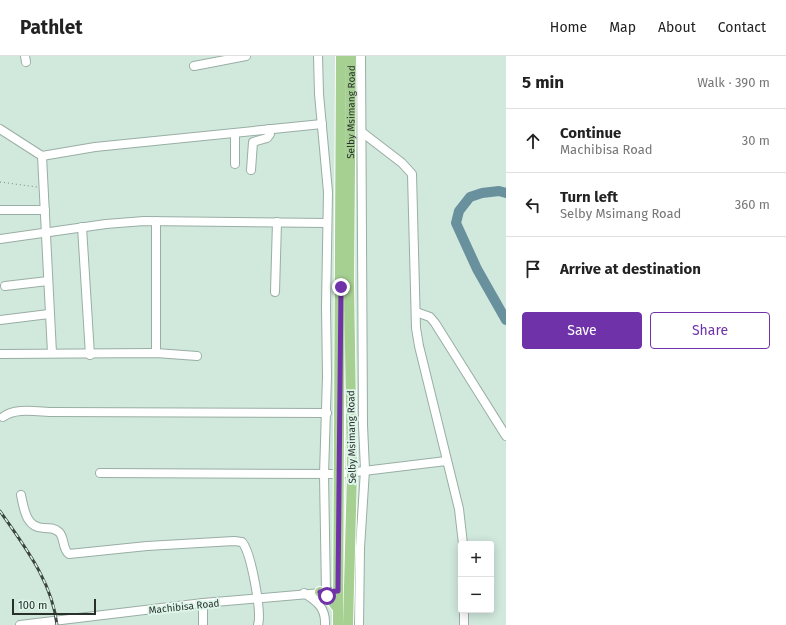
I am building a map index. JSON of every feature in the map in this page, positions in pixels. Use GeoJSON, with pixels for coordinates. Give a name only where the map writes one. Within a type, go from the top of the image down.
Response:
{"type":"FeatureCollection","features":[{"type":"Feature","properties":{"kind":"main road","name":"Selby Msimang Road"},"geometry":{"type":"LineString","coordinates":[[341,56],[342,256],[339,474],[344,591],[348,625]]}},
{"type":"Feature","properties":{"kind":"main road","name":"Selby Msimang Road"},"geometry":{"type":"LineString","coordinates":[[338,625],[338,609],[344,591],[352,473],[349,282],[351,56]]}},
{"type":"Feature","properties":{"kind":"main road"},"geometry":{"type":"LineString","coordinates":[[323,592],[338,609]]}},
{"type":"Feature","properties":{"kind":"street"},"geometry":{"type":"LineString","coordinates":[[194,66],[246,56]]}},
{"type":"Feature","properties":{"kind":"street"},"geometry":{"type":"LineString","coordinates":[[318,56],[328,192],[326,306],[327,414],[324,475],[323,592]]}},
{"type":"Feature","properties":{"kind":"street"},"geometry":{"type":"LineString","coordinates":[[359,625],[360,548],[365,470],[362,370],[363,133],[361,56]]}},
{"type":"Feature","properties":{"kind":"street"},"geometry":{"type":"LineString","coordinates":[[0,129],[42,156],[95,147],[322,124]]}},
{"type":"Feature","properties":{"kind":"street"},"geometry":{"type":"LineString","coordinates":[[251,170],[253,142],[267,138],[270,134],[269,129]]}},
{"type":"Feature","properties":{"kind":"street"},"geometry":{"type":"LineString","coordinates":[[235,132],[235,164]]}},
{"type":"Feature","properties":{"kind":"street"},"geometry":{"type":"LineString","coordinates":[[363,133],[409,169],[412,174],[416,312],[419,346],[459,509],[463,541]]}},
{"type":"Feature","properties":{"kind":"street"},"geometry":{"type":"LineString","coordinates":[[42,156],[52,353]]}},
{"type":"Feature","properties":{"kind":"street"},"geometry":{"type":"LineString","coordinates":[[0,210],[45,210]]}},
{"type":"Feature","properties":{"kind":"street"},"geometry":{"type":"LineString","coordinates":[[0,239],[82,227],[156,220],[327,223]]}},
{"type":"Feature","properties":{"kind":"street"},"geometry":{"type":"LineString","coordinates":[[156,220],[156,353]]}},
{"type":"Feature","properties":{"kind":"street"},"geometry":{"type":"LineString","coordinates":[[275,292],[277,222]]}},
{"type":"Feature","properties":{"kind":"street"},"geometry":{"type":"LineString","coordinates":[[82,227],[90,355]]}},
{"type":"Feature","properties":{"kind":"street"},"geometry":{"type":"LineString","coordinates":[[5,286],[48,282]]}},
{"type":"Feature","properties":{"kind":"street"},"geometry":{"type":"LineString","coordinates":[[416,312],[425,315],[435,323],[506,436]]}},
{"type":"Feature","properties":{"kind":"street"},"geometry":{"type":"LineString","coordinates":[[0,320],[50,314]]}},
{"type":"Feature","properties":{"kind":"street"},"geometry":{"type":"LineString","coordinates":[[0,354],[52,353],[90,355],[156,353],[197,356]]}},
{"type":"Feature","properties":{"kind":"street"},"geometry":{"type":"LineString","coordinates":[[3,417],[7,414],[18,412],[327,414]]}},
{"type":"Feature","properties":{"kind":"street"},"geometry":{"type":"LineString","coordinates":[[100,474],[324,475],[352,473],[365,470],[446,461]]}},
{"type":"Feature","properties":{"kind":"street"},"geometry":{"type":"LineString","coordinates":[[21,495],[26,516],[30,522],[35,526],[50,527],[57,530],[62,536],[66,552],[69,554],[147,546],[234,541],[242,542],[247,553],[258,598],[260,611],[258,625]]}},
{"type":"Feature","properties":{"kind":"street","name":"Machibisa Road"},"geometry":{"type":"LineString","coordinates":[[20,625],[65,622],[203,604],[304,593],[344,591]]}},
{"type":"Feature","properties":{"kind":"street"},"geometry":{"type":"LineString","coordinates":[[304,593],[320,606],[326,617],[325,625]]}},
{"type":"Feature","properties":{"kind":"street"},"geometry":{"type":"LineString","coordinates":[[203,604],[203,625]]}},
{"type":"Feature","properties":{"kind":"street"},"geometry":{"type":"LineString","coordinates":[[464,613],[464,625]]}},
{"type":"Feature","properties":{"kind":"path"},"geometry":{"type":"LineString","coordinates":[[0,182],[44,188]]}},
{"type":"Feature","properties":{"kind":"waterway"},"geometry":{"type":"LineString","coordinates":[[506,193],[499,191],[482,193],[470,197],[459,211],[456,223],[477,269],[506,320]]}},
{"type":"Feature","properties":{"kind":"railway"},"geometry":{"type":"LineString","coordinates":[[0,511],[36,565],[49,594],[57,625]]}},
{"type":"Feature","properties":{"kind":"route"},"geometry":{"type":"LineString","coordinates":[[327,596],[320,592],[338,591],[341,287]]}}]}
